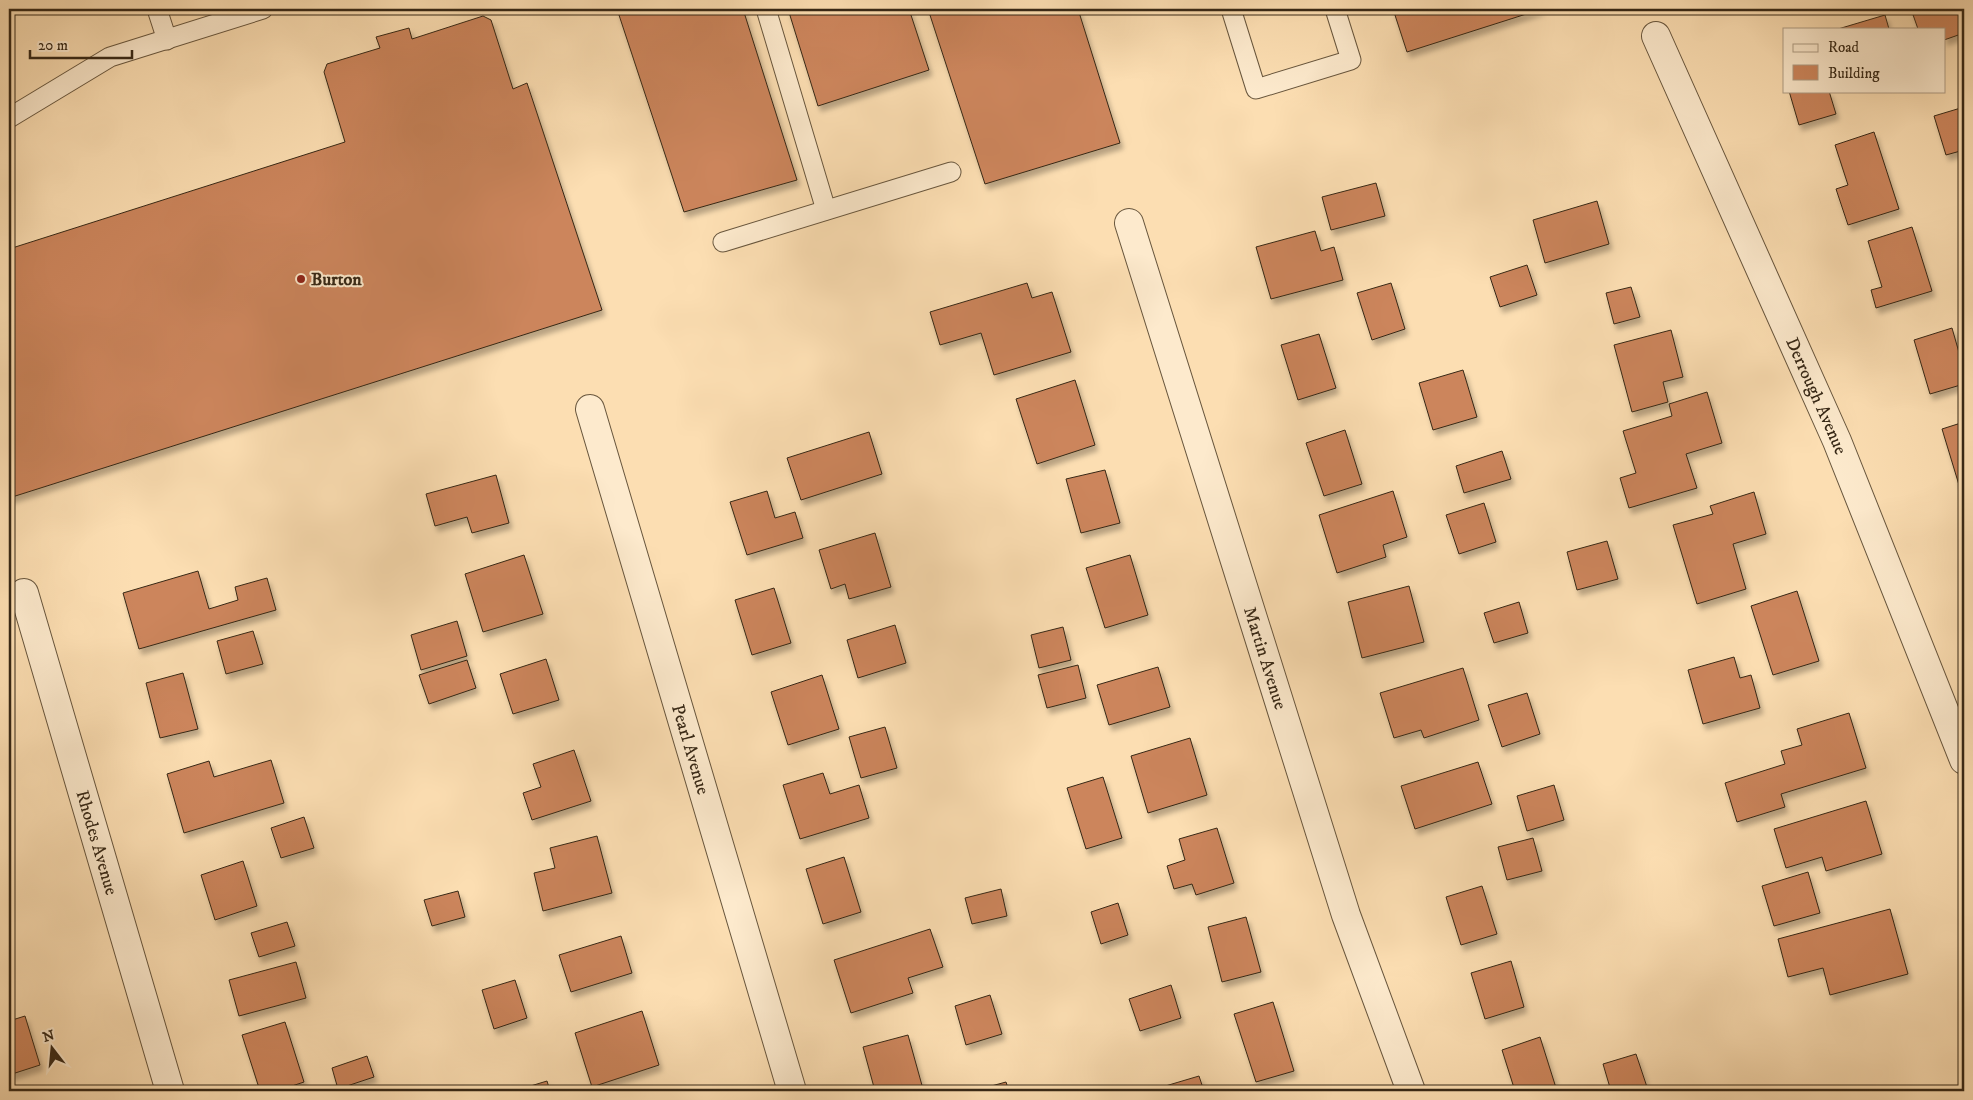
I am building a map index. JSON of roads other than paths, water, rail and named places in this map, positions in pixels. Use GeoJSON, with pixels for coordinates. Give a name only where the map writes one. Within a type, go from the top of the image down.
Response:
{"type":"FeatureCollection","features":[{"type":"Feature","properties":{"kind":"street","name":"Derrough Avenue"},"geometry":{"type":"LineString","coordinates":[[1656,36],[1837,441],[1964,760]]}},
{"type":"Feature","properties":{"kind":"street","name":"Martin Avenue"},"geometry":{"type":"LineString","coordinates":[[1129,223],[1346,915],[1411,1091]]}},
{"type":"Feature","properties":{"kind":"street","name":"Pearl Avenue"},"geometry":{"type":"LineString","coordinates":[[590,408],[792,1091]]}},
{"type":"Feature","properties":{"kind":"street","name":"Rhodes Avenue"},"geometry":{"type":"LineString","coordinates":[[24,594],[170,1091]]}},
{"type":"Feature","properties":{"kind":"lane"},"geometry":{"type":"LineString","coordinates":[[156,9],[167,40]]}},
{"type":"Feature","properties":{"kind":"lane"},"geometry":{"type":"LineString","coordinates":[[9,118],[110,58],[263,9]]}},
{"type":"Feature","properties":{"kind":"lane"},"geometry":{"type":"LineString","coordinates":[[766,9],[826,210]]}},
{"type":"Feature","properties":{"kind":"lane"},"geometry":{"type":"LineString","coordinates":[[1231,9],[1256,90],[1351,60],[1335,9]]}},
{"type":"Feature","properties":{"kind":"lane"},"geometry":{"type":"LineString","coordinates":[[723,242],[951,172]]}},
{"type":"Feature","properties":{"kind":"place","name":"Burton"},"geometry":{"type":"Point","coordinates":[301,279]}}]}
